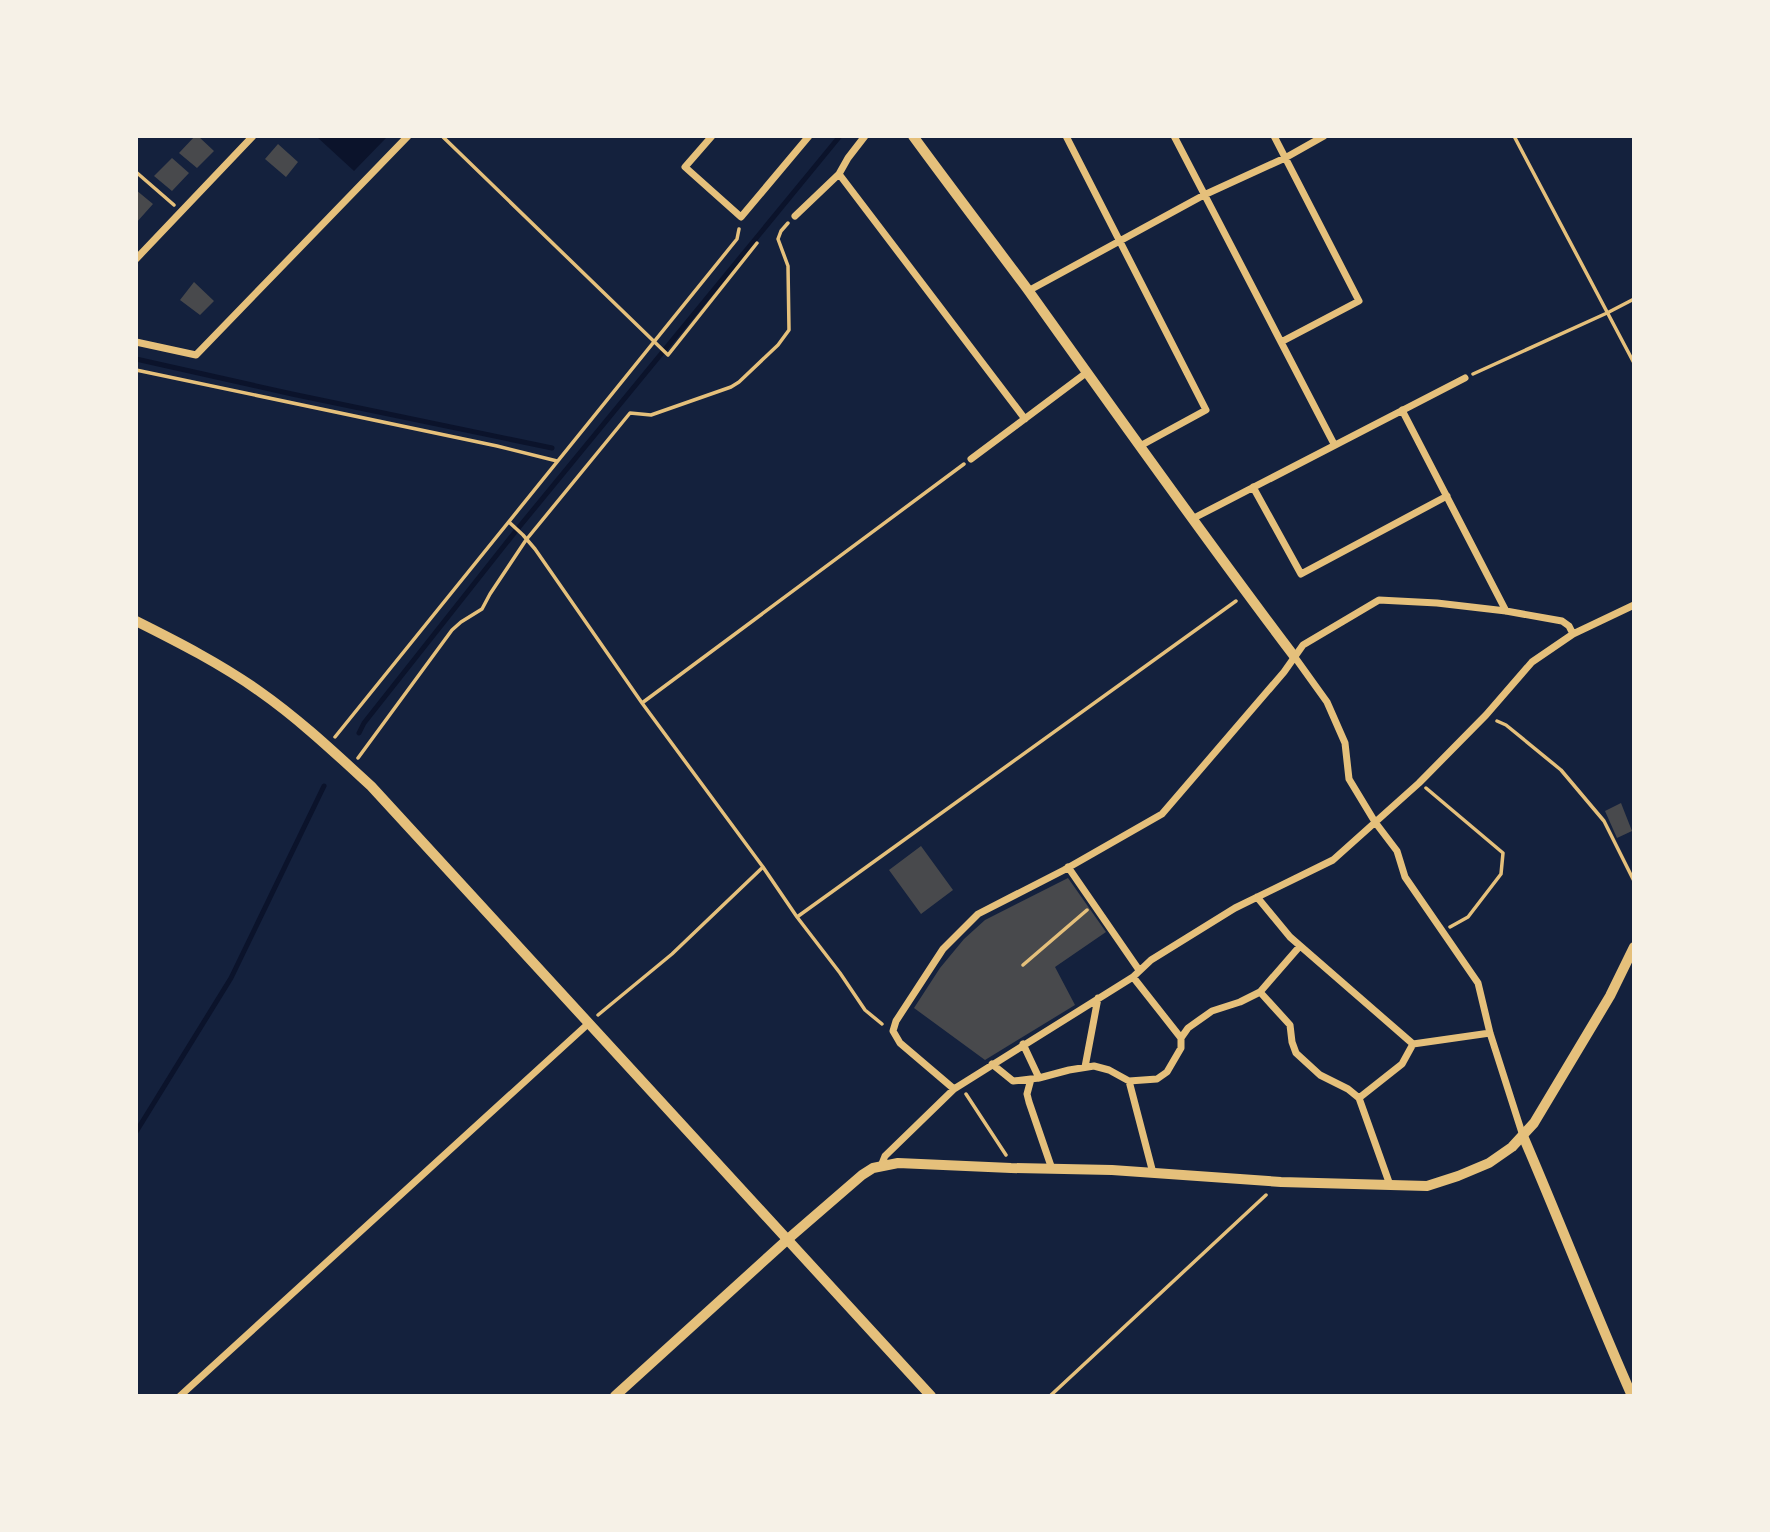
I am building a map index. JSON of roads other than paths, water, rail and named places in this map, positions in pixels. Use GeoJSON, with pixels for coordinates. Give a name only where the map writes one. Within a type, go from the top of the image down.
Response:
{"type":"FeatureCollection","features":[{"type":"Feature","properties":{"kind":"main road"},"geometry":{"type":"LineString","coordinates":[[615,1395],[788,1238],[862,1175],[881,1166],[898,1163],[1112,1170],[1281,1182],[1427,1186],[1489,1163],[1512,1147],[1534,1123],[1610,996],[1633,947]]}},
{"type":"Feature","properties":{"kind":"street"},"geometry":{"type":"LineString","coordinates":[[136,259],[253,136]]}},
{"type":"Feature","properties":{"kind":"street"},"geometry":{"type":"LineString","coordinates":[[136,342],[196,355],[408,136]]}},
{"type":"Feature","properties":{"kind":"street"},"geometry":{"type":"LineString","coordinates":[[712,136],[685,167],[741,217],[809,136]]}},
{"type":"Feature","properties":{"kind":"street"},"geometry":{"type":"LineString","coordinates":[[796,216],[839,174],[865,136]]}},
{"type":"Feature","properties":{"kind":"street"},"geometry":{"type":"LineString","coordinates":[[913,136],[1328,702],[1345,743],[1349,779],[1375,822],[1397,851],[1405,877],[1478,983],[1490,1033],[1523,1136],[1594,1311],[1632,1395]]}},
{"type":"Feature","properties":{"kind":"street"},"geometry":{"type":"LineString","coordinates":[[1066,136],[1206,410],[1140,446]]}},
{"type":"Feature","properties":{"kind":"street"},"geometry":{"type":"LineString","coordinates":[[1174,136],[1334,444]]}},
{"type":"Feature","properties":{"kind":"street"},"geometry":{"type":"LineString","coordinates":[[1274,136],[1359,301],[1281,342]]}},
{"type":"Feature","properties":{"kind":"street"},"geometry":{"type":"LineString","coordinates":[[1028,290],[1204,195],[1285,158],[1324,136]]}},
{"type":"Feature","properties":{"kind":"street"},"geometry":{"type":"LineString","coordinates":[[839,174],[1025,418]]}},
{"type":"Feature","properties":{"kind":"street"},"geometry":{"type":"LineString","coordinates":[[971,459],[1086,373]]}},
{"type":"Feature","properties":{"kind":"street"},"geometry":{"type":"LineString","coordinates":[[1192,519],[1465,378]]}},
{"type":"Feature","properties":{"kind":"street"},"geometry":{"type":"LineString","coordinates":[[1402,410],[1506,611]]}},
{"type":"Feature","properties":{"kind":"street"},"geometry":{"type":"LineString","coordinates":[[1253,487],[1301,574],[1447,496]]}},
{"type":"Feature","properties":{"kind":"street"},"geometry":{"type":"LineString","coordinates":[[957,1087],[900,1043],[893,1031],[896,1021],[943,949],[978,914],[1162,814],[1284,672],[1303,645],[1379,600],[1506,611],[1562,621],[1569,626],[1573,634]]}},
{"type":"Feature","properties":{"kind":"street"},"geometry":{"type":"LineString","coordinates":[[881,1166],[885,1156],[957,1087],[1133,977],[1151,960],[1234,908],[1333,860],[1419,783],[1486,715],[1532,662],[1573,634],[1633,605]]}},
{"type":"Feature","properties":{"kind":"street"},"geometry":{"type":"LineString","coordinates":[[136,621],[186,646],[259,690],[371,786],[930,1395]]}},
{"type":"Feature","properties":{"kind":"street"},"geometry":{"type":"LineString","coordinates":[[1068,867],[1139,970]]}},
{"type":"Feature","properties":{"kind":"street"},"geometry":{"type":"LineString","coordinates":[[1257,897],[1290,937],[1413,1044],[1490,1033]]}},
{"type":"Feature","properties":{"kind":"street"},"geometry":{"type":"LineString","coordinates":[[992,1064],[1013,1081],[1094,1066],[1109,1070],[1129,1081],[1157,1079],[1167,1072],[1181,1048],[1181,1038],[1188,1028],[1212,1010],[1240,1002],[1260,992],[1300,946]]}},
{"type":"Feature","properties":{"kind":"street"},"geometry":{"type":"LineString","coordinates":[[1133,977],[1181,1038]]}},
{"type":"Feature","properties":{"kind":"street"},"geometry":{"type":"LineString","coordinates":[[1260,992],[1290,1025],[1296,1053],[1320,1075],[1348,1089],[1359,1098],[1390,1185]]}},
{"type":"Feature","properties":{"kind":"street"},"geometry":{"type":"LineString","coordinates":[[1085,1067],[1098,998]]}},
{"type":"Feature","properties":{"kind":"street"},"geometry":{"type":"LineString","coordinates":[[180,1395],[589,1023]]}},
{"type":"Feature","properties":{"kind":"street"},"geometry":{"type":"LineString","coordinates":[[1023,1044],[1035,1079],[1027,1094],[1052,1169]]}},
{"type":"Feature","properties":{"kind":"street"},"geometry":{"type":"LineString","coordinates":[[1359,1098],[1402,1063],[1413,1044]]}},
{"type":"Feature","properties":{"kind":"street"},"geometry":{"type":"LineString","coordinates":[[1129,1081],[1153,1172]]}},
{"type":"Feature","properties":{"kind":"water"},"geometry":{"type":"Polygon","coordinates":[[[317,137],[387,137],[354,171],[317,137]]]}},
{"type":"Feature","properties":{"kind":"waterway"},"geometry":{"type":"LineString","coordinates":[[359,733],[364,723],[515,532],[840,136]]}},
{"type":"Feature","properties":{"kind":"waterway"},"geometry":{"type":"LineString","coordinates":[[136,359],[552,448]]}},
{"type":"Feature","properties":{"kind":"waterway"},"geometry":{"type":"LineString","coordinates":[[136,1132],[231,978],[324,786]]}}]}
